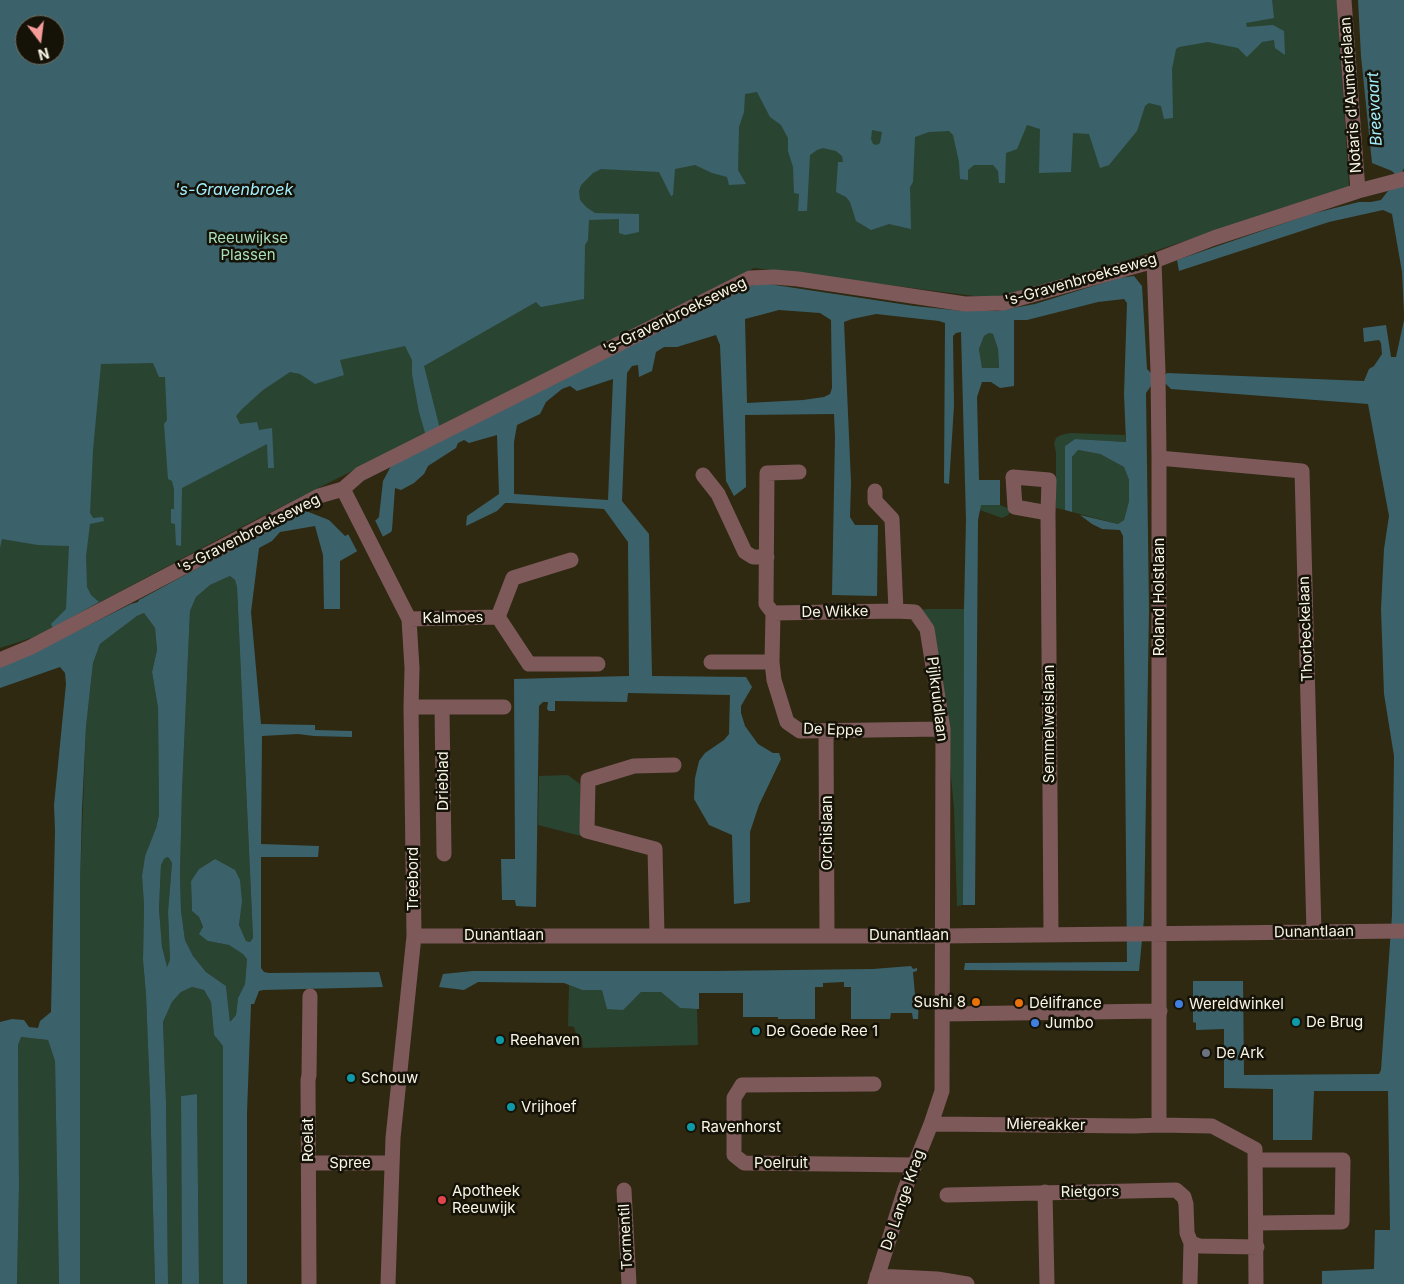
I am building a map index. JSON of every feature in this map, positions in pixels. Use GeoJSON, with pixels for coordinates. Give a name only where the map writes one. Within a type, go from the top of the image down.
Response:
{"type":"FeatureCollection","features":[{"type":"Feature","properties":{"kind":"street","name":"Notaris d'Aumerielaan"},"geometry":{"type":"LineString","coordinates":[[1344,0],[1358,191]]}},
{"type":"Feature","properties":{"kind":"street","name":"'s-Gravenbroekseweg"},"geometry":{"type":"LineString","coordinates":[[0,660],[31,648],[319,496],[343,489],[360,474],[750,278],[798,279],[965,304],[1003,304],[1154,260],[1214,238],[1358,191],[1404,180]]}},
{"type":"Feature","properties":{"kind":"street","name":"Roland Holstlaan"},"geometry":{"type":"LineString","coordinates":[[1153,933],[1159,458],[1154,260]]}},
{"type":"Feature","properties":{"kind":"street","name":"Thorbeckelaan"},"geometry":{"type":"LineString","coordinates":[[1159,458],[1302,470],[1314,932]]}},
{"type":"Feature","properties":{"kind":"street"},"geometry":{"type":"LineString","coordinates":[[711,662],[772,662],[773,613],[766,604],[767,473],[799,472]]}},
{"type":"Feature","properties":{"kind":"street"},"geometry":{"type":"LineString","coordinates":[[703,475],[718,494],[745,552],[753,558],[767,557]]}},
{"type":"Feature","properties":{"kind":"street","name":"Treebord"},"geometry":{"type":"LineString","coordinates":[[343,489],[409,619],[412,668],[414,936],[392,1163],[388,1284]]}},
{"type":"Feature","properties":{"kind":"street"},"geometry":{"type":"LineString","coordinates":[[875,491],[875,501],[892,520],[896,611]]}},
{"type":"Feature","properties":{"kind":"street","name":"Semmelweislaan"},"geometry":{"type":"LineString","coordinates":[[1048,513],[1051,934]]}},
{"type":"Feature","properties":{"kind":"street","name":"Kalmoes"},"geometry":{"type":"LineString","coordinates":[[498,617],[513,578],[571,560]]}},
{"type":"Feature","properties":{"kind":"street","name":"De Wikke"},"geometry":{"type":"LineString","coordinates":[[773,613],[896,611]]}},
{"type":"Feature","properties":{"kind":"street","name":"Pijlkruidlaan"},"geometry":{"type":"LineString","coordinates":[[896,611],[915,612],[927,629],[943,729],[943,936]]}},
{"type":"Feature","properties":{"kind":"street","name":"Kalmoes"},"geometry":{"type":"LineString","coordinates":[[409,619],[498,617]]}},
{"type":"Feature","properties":{"kind":"street","name":"Kalmoes"},"geometry":{"type":"LineString","coordinates":[[498,617],[529,664],[598,664]]}},
{"type":"Feature","properties":{"kind":"street","name":"De Eppe"},"geometry":{"type":"LineString","coordinates":[[772,662],[774,680],[787,722],[800,731],[943,729]]}},
{"type":"Feature","properties":{"kind":"street"},"geometry":{"type":"LineString","coordinates":[[411,707],[504,707]]}},
{"type":"Feature","properties":{"kind":"street","name":"Drieblad"},"geometry":{"type":"LineString","coordinates":[[442,707],[444,854]]}},
{"type":"Feature","properties":{"kind":"street","name":"Orchislaan"},"geometry":{"type":"LineString","coordinates":[[826,732],[827,935]]}},
{"type":"Feature","properties":{"kind":"street"},"geometry":{"type":"LineString","coordinates":[[657,934],[655,849],[587,832],[588,780],[634,766],[674,764]]}},
{"type":"Feature","properties":{"kind":"street","name":"Dunantlaan"},"geometry":{"type":"LineString","coordinates":[[414,936],[657,934],[943,936],[1404,931]]}},
{"type":"Feature","properties":{"kind":"street"},"geometry":{"type":"LineString","coordinates":[[1153,933],[1160,1011],[1159,1125]]}},
{"type":"Feature","properties":{"kind":"street"},"geometry":{"type":"LineString","coordinates":[[931,1124],[942,1091],[943,936]]}},
{"type":"Feature","properties":{"kind":"street","name":"Roelat"},"geometry":{"type":"LineString","coordinates":[[309,1284],[308,1080],[310,996]]}},
{"type":"Feature","properties":{"kind":"street"},"geometry":{"type":"LineString","coordinates":[[943,1014],[1160,1011]]}},
{"type":"Feature","properties":{"kind":"street","name":"Poelruit"},"geometry":{"type":"LineString","coordinates":[[874,1084],[742,1085],[734,1098],[734,1156],[744,1163],[915,1164]]}},
{"type":"Feature","properties":{"kind":"street","name":"Miereakker"},"geometry":{"type":"LineString","coordinates":[[931,1124],[1212,1126],[1255,1149],[1256,1160]]}},
{"type":"Feature","properties":{"kind":"street","name":"De Lange Krag"},"geometry":{"type":"LineString","coordinates":[[931,1124],[905,1189],[876,1280],[967,1284]]}},
{"type":"Feature","properties":{"kind":"street"},"geometry":{"type":"LineString","coordinates":[[1256,1284],[1256,1160],[1343,1160],[1342,1222],[1257,1223]]}},
{"type":"Feature","properties":{"kind":"street","name":"Spree"},"geometry":{"type":"LineString","coordinates":[[308,1163],[392,1163]]}},
{"type":"Feature","properties":{"kind":"street","name":"Tormentil"},"geometry":{"type":"LineString","coordinates":[[624,1190],[628,1284]]}},
{"type":"Feature","properties":{"kind":"street","name":"Rietgors"},"geometry":{"type":"LineString","coordinates":[[947,1195],[1176,1190],[1184,1197],[1186,1204],[1187,1233],[1191,1243],[1190,1284]]}},
{"type":"Feature","properties":{"kind":"street"},"geometry":{"type":"LineString","coordinates":[[1045,1192],[1047,1284]]}},
{"type":"Feature","properties":{"kind":"street"},"geometry":{"type":"LineString","coordinates":[[1191,1243],[1200,1246],[1257,1247]]}},
{"type":"Feature","properties":{"kind":"green space","name":"'s-Gravenbroek"},"geometry":{"type":"Polygon","coordinates":[[[0,0],[1337,0],[1349,187],[1006,300],[754,268],[253,521],[34,637],[0,648],[0,0]]]}},
{"type":"Feature","properties":{"kind":"green space"},"geometry":{"type":"Polygon","coordinates":[[[989,333],[993,334],[998,349],[999,368],[982,369],[979,349],[984,336],[989,333]]]}},
{"type":"Feature","properties":{"kind":"green space"},"geometry":{"type":"Polygon","coordinates":[[[1070,433],[1125,435],[1126,442],[1075,439],[1065,446],[1065,510],[1056,508],[1056,453],[1054,443],[1056,438],[1070,433]]]}},
{"type":"Feature","properties":{"kind":"green space"},"geometry":{"type":"Polygon","coordinates":[[[1078,450],[1100,454],[1124,467],[1129,480],[1129,501],[1124,520],[1118,524],[1072,512],[1072,457],[1078,450]]]}},
{"type":"Feature","properties":{"kind":"green space"},"geometry":{"type":"Polygon","coordinates":[[[980,505],[1000,505],[1012,510],[1002,518],[980,510],[980,505]]]}},
{"type":"Feature","properties":{"kind":"green space"},"geometry":{"type":"Polygon","coordinates":[[[230,576],[235,580],[237,587],[253,938],[250,942],[246,941],[239,925],[242,902],[215,859],[199,869],[191,881],[192,911],[199,917],[208,941],[229,945],[244,954],[247,959],[245,984],[238,998],[236,1015],[230,1022],[226,986],[206,972],[193,956],[185,940],[181,911],[180,875],[190,611],[196,597],[210,585],[230,576]]]}},
{"type":"Feature","properties":{"kind":"green space"},"geometry":{"type":"Polygon","coordinates":[[[964,609],[963,905],[957,906],[954,808],[936,653],[912,611],[964,609]]]}},
{"type":"Feature","properties":{"kind":"green space"},"geometry":{"type":"Polygon","coordinates":[[[144,613],[155,628],[157,650],[152,672],[158,708],[159,815],[145,856],[142,876],[144,905],[143,960],[150,1096],[155,1284],[80,1284],[80,886],[86,727],[93,663],[100,644],[137,616],[144,613]]]}},
{"type":"Feature","properties":{"kind":"green space"},"geometry":{"type":"Polygon","coordinates":[[[568,775],[580,784],[581,836],[538,825],[539,776],[568,775]]]}},
{"type":"Feature","properties":{"kind":"green space"},"geometry":{"type":"Polygon","coordinates":[[[167,857],[172,863],[168,912],[170,961],[166,968],[159,909],[161,865],[167,857]]]}},
{"type":"Feature","properties":{"kind":"green space"},"geometry":{"type":"Polygon","coordinates":[[[569,985],[582,990],[603,990],[607,1009],[623,1009],[641,992],[661,992],[680,1008],[697,1009],[698,1045],[583,1048],[582,1038],[577,1037],[574,1027],[568,1026],[569,985]]]}},
{"type":"Feature","properties":{"kind":"green space"},"geometry":{"type":"Polygon","coordinates":[[[192,987],[204,990],[211,1002],[214,1035],[223,1046],[223,1284],[199,1284],[197,1094],[181,1096],[182,1284],[168,1284],[163,1022],[172,1002],[181,992],[192,987]]]}},
{"type":"Feature","properties":{"kind":"green space"},"geometry":{"type":"Polygon","coordinates":[[[20,1037],[48,1040],[55,1061],[59,1284],[17,1284],[19,1186],[18,1045],[20,1037]]]}},
{"type":"Feature","properties":{"kind":"water","name":"'s-Gravenbroek"},"geometry":{"type":"Polygon","coordinates":[[[0,0],[1272,0],[1274,18],[1246,23],[1247,27],[1273,25],[1284,31],[1285,55],[1275,48],[1274,40],[1262,42],[1247,57],[1238,48],[1208,42],[1179,47],[1176,49],[1172,69],[1173,118],[1164,119],[1161,106],[1149,103],[1145,106],[1137,131],[1109,165],[1100,168],[1089,134],[1073,133],[1071,172],[1039,173],[1040,129],[1027,125],[1017,149],[1006,153],[1005,183],[999,183],[998,171],[993,165],[974,165],[968,170],[968,180],[960,179],[959,162],[953,135],[949,131],[929,132],[915,137],[913,182],[910,187],[911,229],[889,224],[871,230],[856,221],[850,202],[846,197],[836,192],[838,162],[843,162],[842,156],[836,151],[823,148],[810,155],[807,211],[798,211],[799,194],[794,193],[793,167],[788,151],[788,138],[781,125],[770,117],[757,92],[745,94],[744,112],[739,127],[738,170],[746,184],[729,185],[727,177],[712,173],[695,165],[675,169],[673,195],[671,196],[659,172],[601,169],[593,173],[581,185],[579,191],[580,200],[595,213],[639,214],[639,232],[625,235],[619,233],[619,219],[589,220],[588,240],[585,245],[584,299],[541,307],[536,302],[424,366],[440,429],[742,288],[762,283],[914,306],[963,311],[997,311],[1035,304],[1119,278],[1134,276],[1142,286],[1147,369],[1153,375],[1165,375],[1167,373],[1364,381],[1369,369],[1374,366],[1382,354],[1379,340],[1364,342],[1363,328],[1386,325],[1391,357],[1396,357],[1404,320],[1404,1284],[1322,1284],[1322,1271],[1374,1269],[1375,1230],[1390,1230],[1388,1091],[1314,1091],[1312,1140],[1273,1140],[1273,1089],[1224,1088],[1224,1029],[1196,1030],[1196,1023],[1193,1022],[1193,981],[1243,981],[1244,1075],[1379,1074],[1381,1070],[1392,915],[1394,756],[1384,694],[1381,609],[1384,549],[1389,516],[1368,404],[1171,389],[1165,383],[1153,383],[1146,393],[1149,609],[1144,919],[1139,971],[964,970],[965,963],[1127,962],[1123,536],[1120,530],[1102,529],[1080,515],[1118,524],[1124,520],[1129,501],[1129,480],[1124,467],[1100,454],[1078,450],[1072,457],[1072,512],[1065,510],[1065,446],[1075,439],[1126,442],[1124,394],[1127,303],[1124,299],[1098,302],[1027,320],[1014,320],[1014,386],[1000,388],[991,382],[982,382],[977,397],[979,480],[1000,480],[1000,505],[981,505],[978,520],[975,905],[963,905],[966,520],[961,332],[953,336],[954,406],[949,484],[944,483],[945,323],[876,314],[844,322],[851,482],[850,517],[855,525],[878,525],[877,596],[832,595],[834,414],[745,415],[746,487],[734,496],[726,481],[720,345],[716,335],[677,347],[664,347],[656,352],[652,371],[639,377],[638,365],[632,366],[627,373],[622,501],[649,534],[652,676],[746,677],[752,687],[741,706],[745,726],[758,744],[773,753],[779,753],[781,759],[759,805],[750,832],[750,902],[734,904],[732,835],[709,825],[694,799],[695,778],[699,761],[705,753],[724,740],[729,734],[730,695],[628,693],[627,702],[555,701],[555,711],[547,709],[548,702],[543,702],[539,706],[536,907],[516,906],[515,900],[502,900],[501,859],[515,859],[514,679],[629,676],[628,542],[604,509],[505,503],[497,511],[466,526],[467,516],[499,494],[497,435],[469,443],[464,440],[458,443],[456,448],[428,466],[424,474],[414,483],[401,490],[395,488],[391,532],[340,561],[340,609],[324,609],[323,555],[315,526],[280,532],[272,541],[259,548],[251,612],[261,724],[315,725],[315,730],[352,731],[352,737],[298,734],[262,736],[261,844],[319,846],[318,857],[261,857],[261,968],[264,972],[269,973],[379,972],[383,987],[263,990],[259,991],[254,1004],[251,1004],[247,1113],[247,1284],[223,1284],[223,1046],[214,1035],[211,1002],[204,990],[192,987],[181,992],[172,1002],[163,1022],[168,1284],[155,1284],[150,1096],[143,960],[144,905],[142,876],[145,856],[159,815],[158,708],[152,672],[157,650],[155,628],[144,613],[137,616],[100,644],[93,663],[86,727],[80,886],[80,1284],[59,1284],[55,1061],[48,1040],[21,1037],[18,1045],[19,1186],[17,1284],[0,1284],[0,1022],[12,1019],[24,1020],[29,1027],[38,1028],[40,1021],[51,1012],[54,805],[66,684],[65,673],[60,667],[0,688],[0,667],[138,602],[275,526],[284,524],[286,521],[306,511],[329,520],[345,536],[376,520],[379,517],[383,481],[391,466],[426,436],[419,412],[412,374],[412,360],[405,346],[340,360],[344,375],[315,384],[300,374],[290,372],[263,390],[236,416],[240,424],[257,422],[259,430],[272,428],[274,468],[268,468],[267,444],[182,488],[181,546],[176,545],[175,524],[171,523],[171,509],[174,509],[174,489],[172,481],[168,479],[164,424],[167,420],[165,377],[159,377],[153,363],[101,364],[93,450],[90,513],[93,518],[103,517],[104,521],[90,524],[86,556],[87,587],[91,595],[99,602],[53,628],[51,624],[66,609],[69,546],[38,545],[2,539],[0,548],[0,0]],[[872,130],[871,139],[873,144],[877,145],[880,143],[882,132],[872,130]],[[779,310],[745,319],[747,403],[803,400],[824,397],[830,394],[832,388],[831,320],[820,313],[779,310]],[[989,333],[984,336],[979,349],[982,368],[999,368],[998,349],[993,334],[989,333]],[[613,379],[577,391],[570,386],[562,389],[546,402],[540,414],[517,425],[514,442],[514,494],[608,500],[613,379]],[[230,576],[210,585],[196,597],[190,611],[182,791],[181,911],[185,940],[193,956],[206,972],[226,986],[230,1022],[236,1015],[238,998],[245,984],[247,959],[229,945],[208,941],[199,934],[203,927],[199,917],[192,911],[191,881],[199,869],[215,859],[235,870],[240,880],[242,902],[239,925],[246,941],[250,942],[253,938],[237,587],[235,580],[230,576]],[[167,857],[161,865],[159,909],[162,947],[167,967],[170,960],[168,912],[172,863],[167,857]]]}},
{"type":"Feature","properties":{"kind":"water","name":"Breevaart"},"geometry":{"type":"Polygon","coordinates":[[[1358,0],[1404,0],[1404,168],[1402,172],[1404,186],[1404,313],[1402,272],[1392,214],[1383,210],[1329,222],[1179,271],[1177,260],[1311,214],[1359,202],[1381,200],[1388,191],[1397,187],[1395,174],[1392,171],[1372,163],[1361,56],[1358,0]]]}},
{"type":"Feature","properties":{"kind":"water"},"geometry":{"type":"Polygon","coordinates":[[[911,966],[913,969],[917,968],[917,971],[913,972],[915,995],[919,998],[918,1019],[913,1019],[912,1013],[891,1013],[890,1019],[851,1019],[851,987],[844,987],[844,982],[823,983],[823,987],[815,987],[815,1019],[743,1017],[743,993],[699,993],[699,1009],[697,1009],[680,1008],[661,992],[641,992],[623,1010],[607,1009],[602,990],[582,990],[564,983],[478,982],[464,990],[439,987],[443,974],[473,971],[714,971],[873,969],[911,966]]]}},
{"type":"Feature","properties":{"kind":"water"},"geometry":{"type":"Polygon","coordinates":[[[197,1094],[199,1284],[182,1284],[181,1096],[197,1094]]]}},
{"type":"Feature","properties":{"kind":"pier"},"geometry":{"type":"Polygon","coordinates":[[[374,518],[384,539],[358,553],[347,532],[374,518]]]}},
{"type":"Feature","properties":{"kind":"place","name":"Sushi 8"},"geometry":{"type":"Point","coordinates":[976,1002]}},
{"type":"Feature","properties":{"kind":"place","name":"Délifrance"},"geometry":{"type":"Point","coordinates":[1019,1003]}},
{"type":"Feature","properties":{"kind":"place","name":"Wereldwinkel"},"geometry":{"type":"Point","coordinates":[1179,1004]}},
{"type":"Feature","properties":{"kind":"place","name":"De Brug"},"geometry":{"type":"Point","coordinates":[1296,1022]}},
{"type":"Feature","properties":{"kind":"place","name":"Jumbo"},"geometry":{"type":"Point","coordinates":[1035,1023]}},
{"type":"Feature","properties":{"kind":"place","name":"De Goede Ree 1"},"geometry":{"type":"Point","coordinates":[756,1031]}},
{"type":"Feature","properties":{"kind":"place","name":"Reehaven"},"geometry":{"type":"Point","coordinates":[500,1040]}},
{"type":"Feature","properties":{"kind":"place","name":"De Ark"},"geometry":{"type":"Point","coordinates":[1206,1053]}},
{"type":"Feature","properties":{"kind":"place","name":"Schouw"},"geometry":{"type":"Point","coordinates":[351,1078]}},
{"type":"Feature","properties":{"kind":"place","name":"Vrijhoef"},"geometry":{"type":"Point","coordinates":[511,1107]}},
{"type":"Feature","properties":{"kind":"place","name":"Ravenhorst"},"geometry":{"type":"Point","coordinates":[691,1127]}},
{"type":"Feature","properties":{"kind":"place","name":"Apotheek Reeuwijk"},"geometry":{"type":"Point","coordinates":[442,1200]}},
{"type":"Feature","properties":{"kind":"park label","name":"Reeuwijkse Plassen"},"geometry":{"type":"Point","coordinates":[248,246]}}]}
